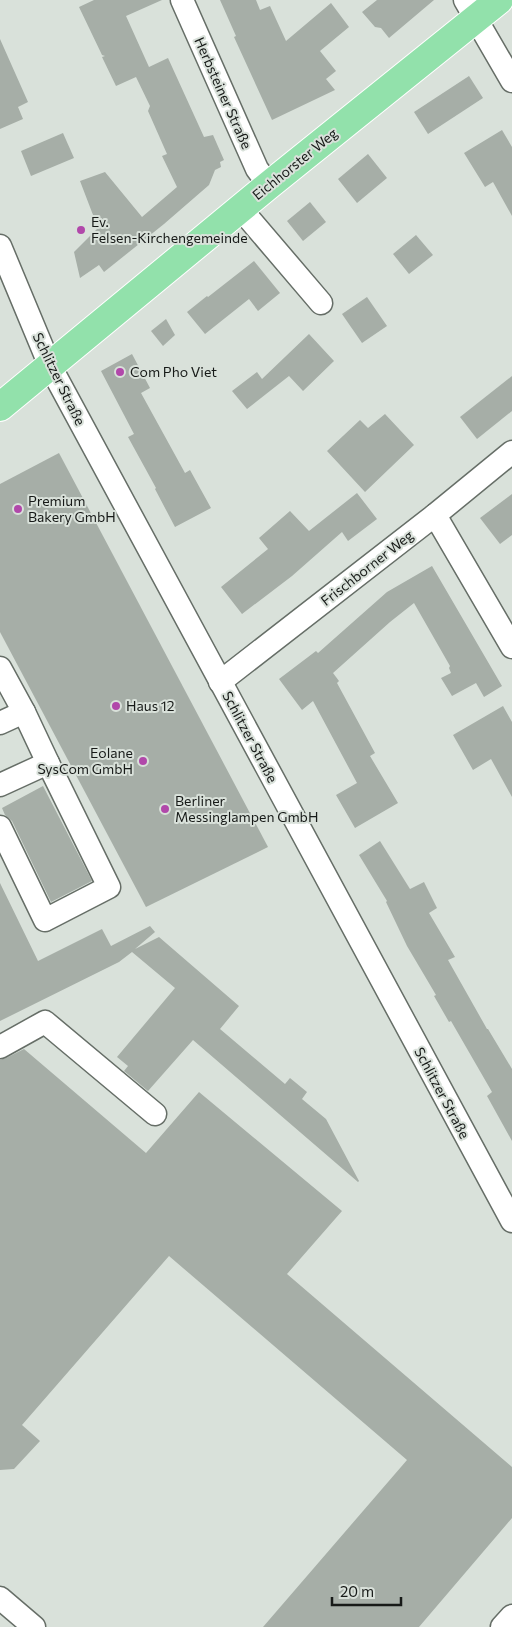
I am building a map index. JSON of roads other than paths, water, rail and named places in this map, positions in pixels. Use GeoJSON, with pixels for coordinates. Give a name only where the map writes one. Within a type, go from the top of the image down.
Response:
{"type":"FeatureCollection","features":[{"type":"Feature","properties":{"kind":"main road","name":"Eichhorster Weg"},"geometry":{"type":"LineString","coordinates":[[0,407],[269,184],[470,9],[498,0]]}},
{"type":"Feature","properties":{"kind":"street","name":"Herbsteiner Straße"},"geometry":{"type":"LineString","coordinates":[[182,0],[257,169],[269,184]]}},
{"type":"Feature","properties":{"kind":"street"},"geometry":{"type":"LineString","coordinates":[[470,9],[512,81]]}},
{"type":"Feature","properties":{"kind":"street"},"geometry":{"type":"LineString","coordinates":[[240,208],[321,303]]}},
{"type":"Feature","properties":{"kind":"street","name":"Schlitzer Straße"},"geometry":{"type":"LineString","coordinates":[[0,246],[50,366],[512,1221]]}},
{"type":"Feature","properties":{"kind":"street","name":"Frischborner Weg"},"geometry":{"type":"LineString","coordinates":[[220,682],[435,515],[512,452]]}},
{"type":"Feature","properties":{"kind":"street"},"geometry":{"type":"LineString","coordinates":[[435,515],[512,647]]}},
{"type":"Feature","properties":{"kind":"street"},"geometry":{"type":"LineString","coordinates":[[0,668],[24,712],[109,887],[45,920],[0,827]]}},
{"type":"Feature","properties":{"kind":"street"},"geometry":{"type":"LineString","coordinates":[[0,723],[24,712]]}},
{"type":"Feature","properties":{"kind":"street"},"geometry":{"type":"LineString","coordinates":[[0,785],[48,763]]}},
{"type":"Feature","properties":{"kind":"street"},"geometry":{"type":"LineString","coordinates":[[0,1047],[45,1022],[155,1114]]}},
{"type":"Feature","properties":{"kind":"street"},"geometry":{"type":"LineString","coordinates":[[0,1598],[34,1627]]}},
{"type":"Feature","properties":{"kind":"street"},"geometry":{"type":"LineString","coordinates":[[502,1627],[512,1616]]}},
{"type":"Feature","properties":{"kind":"place","name":"Ev. Felsen-Kirchengemeinde"},"geometry":{"type":"Point","coordinates":[81,230]}},
{"type":"Feature","properties":{"kind":"place","name":"Com Pho Viet"},"geometry":{"type":"Point","coordinates":[120,372]}},
{"type":"Feature","properties":{"kind":"place","name":"Premium Bakery GmbH"},"geometry":{"type":"Point","coordinates":[18,509]}},
{"type":"Feature","properties":{"kind":"place","name":"Haus 12"},"geometry":{"type":"Point","coordinates":[116,706]}},
{"type":"Feature","properties":{"kind":"place","name":"Eolane SysCom GmbH"},"geometry":{"type":"Point","coordinates":[143,761]}},
{"type":"Feature","properties":{"kind":"place","name":"Berliner Messinglampen GmbH"},"geometry":{"type":"Point","coordinates":[165,809]}}]}
